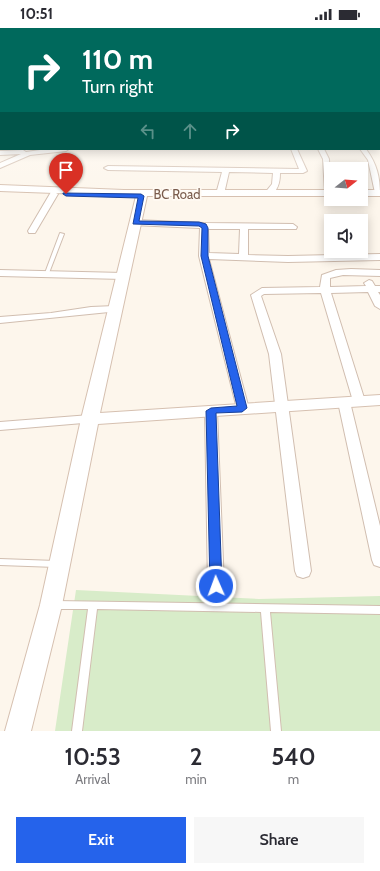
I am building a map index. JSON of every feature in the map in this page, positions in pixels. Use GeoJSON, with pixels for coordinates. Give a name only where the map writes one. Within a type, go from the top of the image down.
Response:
{"type":"FeatureCollection","features":[{"type":"Feature","properties":{"kind":"street"},"geometry":{"type":"LineString","coordinates":[[0,153],[50,150]]}},
{"type":"Feature","properties":{"kind":"street"},"geometry":{"type":"LineString","coordinates":[[108,168],[277,171],[303,170],[294,150]]}},
{"type":"Feature","properties":{"kind":"street"},"geometry":{"type":"LineString","coordinates":[[322,150],[326,162]]}},
{"type":"Feature","properties":{"kind":"street"},"geometry":{"type":"LineString","coordinates":[[363,150],[372,160],[380,195],[368,195]]}},
{"type":"Feature","properties":{"kind":"street"},"geometry":{"type":"LineString","coordinates":[[0,166],[35,151]]}},
{"type":"Feature","properties":{"kind":"street"},"geometry":{"type":"LineString","coordinates":[[220,194],[226,170]]}},
{"type":"Feature","properties":{"kind":"street"},"geometry":{"type":"LineString","coordinates":[[268,194],[276,185],[277,171]]}},
{"type":"Feature","properties":{"kind":"street","name":"BC Road"},"geometry":{"type":"LineString","coordinates":[[0,189],[142,195],[324,194]]}},
{"type":"Feature","properties":{"kind":"street","name":"BC Road"},"geometry":{"type":"LineString","coordinates":[[0,189],[54,194],[324,194]]}},
{"type":"Feature","properties":{"kind":"street"},"geometry":{"type":"LineString","coordinates":[[32,231],[54,194]]}},
{"type":"Feature","properties":{"kind":"street"},"geometry":{"type":"LineString","coordinates":[[18,731],[52,605],[90,419],[142,195]]}},
{"type":"Feature","properties":{"kind":"street"},"geometry":{"type":"LineString","coordinates":[[135,223],[199,224],[204,226],[293,227]]}},
{"type":"Feature","properties":{"kind":"street"},"geometry":{"type":"LineString","coordinates":[[204,226],[204,256],[242,408]]}},
{"type":"Feature","properties":{"kind":"street"},"geometry":{"type":"LineString","coordinates":[[243,257],[244,226]]}},
{"type":"Feature","properties":{"kind":"street"},"geometry":{"type":"LineString","coordinates":[[204,256],[380,257]]}},
{"type":"Feature","properties":{"kind":"street"},"geometry":{"type":"LineString","coordinates":[[0,273],[123,276]]}},
{"type":"Feature","properties":{"kind":"street"},"geometry":{"type":"LineString","coordinates":[[365,273],[376,289],[380,306]]}},
{"type":"Feature","properties":{"kind":"street"},"geometry":{"type":"LineString","coordinates":[[380,273],[328,275],[325,277],[325,290],[351,401],[380,560]]}},
{"type":"Feature","properties":{"kind":"street"},"geometry":{"type":"LineString","coordinates":[[303,570],[280,406],[275,354],[256,295],[262,291],[376,289]]}},
{"type":"Feature","properties":{"kind":"street"},"geometry":{"type":"LineString","coordinates":[[0,320],[51,316],[91,310],[115,309]]}},
{"type":"Feature","properties":{"kind":"street"},"geometry":{"type":"LineString","coordinates":[[0,426],[242,408],[380,400]]}},
{"type":"Feature","properties":{"kind":"street"},"geometry":{"type":"LineString","coordinates":[[211,411],[216,586]]}},
{"type":"Feature","properties":{"kind":"lane"},"geometry":{"type":"LineString","coordinates":[[47,273],[62,234]]}},
{"type":"Feature","properties":{"kind":"lane"},"geometry":{"type":"LineString","coordinates":[[0,562],[60,564]]}},
{"type":"Feature","properties":{"kind":"lane"},"geometry":{"type":"LineString","coordinates":[[52,605],[380,610]]}},
{"type":"Feature","properties":{"kind":"lane"},"geometry":{"type":"LineString","coordinates":[[77,731],[93,606]]}},
{"type":"Feature","properties":{"kind":"lane"},"geometry":{"type":"LineString","coordinates":[[265,608],[276,731]]}},
{"type":"Feature","properties":{"kind":"green space"},"geometry":{"type":"Polygon","coordinates":[[[76,590],[259,599],[380,596],[380,731],[55,731],[76,590]]]}},
{"type":"Feature","properties":{"kind":"route"},"geometry":{"type":"LineString","coordinates":[[66,194],[141,196],[135,223],[199,224],[205,228],[204,256],[242,408],[211,411],[216,586]]}}]}
